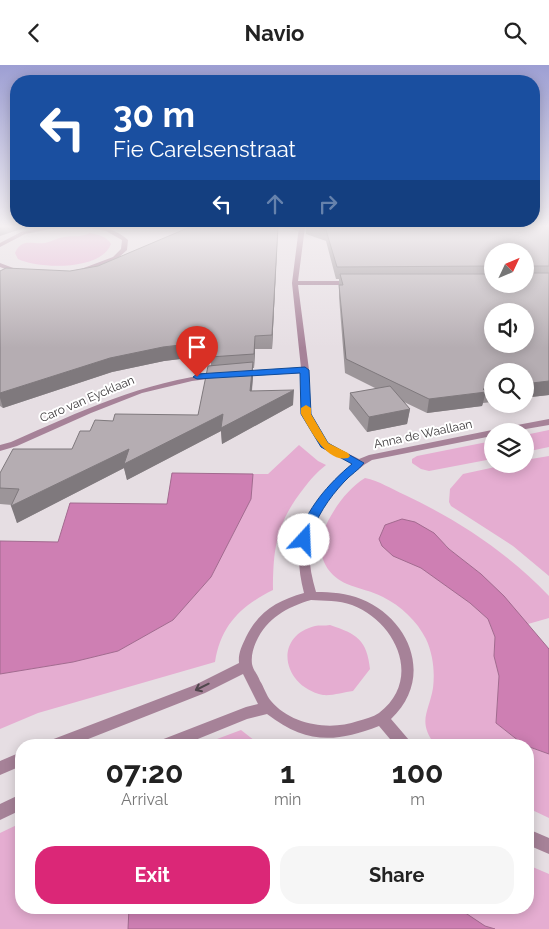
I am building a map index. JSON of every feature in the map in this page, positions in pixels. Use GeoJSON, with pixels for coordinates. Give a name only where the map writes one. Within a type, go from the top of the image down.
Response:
{"type":"FeatureCollection","features":[{"type":"Feature","properties":{"kind":"street"},"geometry":{"type":"LineString","coordinates":[[6,267],[30,273]]}},
{"type":"Feature","properties":{"kind":"street"},"geometry":{"type":"LineString","coordinates":[[74,271],[94,267]]}},
{"type":"Feature","properties":{"kind":"street"},"geometry":{"type":"LineString","coordinates":[[297,267],[295,283],[305,370],[306,414],[324,445],[359,463],[340,479],[330,491],[307,528],[304,540],[304,564],[311,596]]}},
{"type":"Feature","properties":{"kind":"street"},"geometry":{"type":"LineString","coordinates":[[295,283],[354,283]]}},
{"type":"Feature","properties":{"kind":"street"},"geometry":{"type":"LineString","coordinates":[[236,374],[305,370]]}},
{"type":"Feature","properties":{"kind":"street","name":"Caro van Eycklaan"},"geometry":{"type":"LineString","coordinates":[[0,448],[14,444],[115,399],[150,387],[197,377],[226,375]]}},
{"type":"Feature","properties":{"kind":"street"},"geometry":{"type":"LineString","coordinates":[[534,425],[549,422]]}},
{"type":"Feature","properties":{"kind":"street","name":"Anna de Waallaan"},"geometry":{"type":"LineString","coordinates":[[359,463],[369,458],[484,435]]}},
{"type":"Feature","properties":{"kind":"street"},"geometry":{"type":"LineString","coordinates":[[311,596],[336,597],[361,604],[383,617],[399,636],[408,659],[407,683],[396,705],[382,719],[350,732],[322,733],[295,726],[268,708],[246,665],[246,649],[254,629],[269,613],[288,602],[311,596]]}},
{"type":"Feature","properties":{"kind":"street"},"geometry":{"type":"LineString","coordinates":[[71,739],[200,689],[246,665]]}},
{"type":"Feature","properties":{"kind":"street"},"geometry":{"type":"LineString","coordinates":[[181,739],[246,713],[268,708]]}},
{"type":"Feature","properties":{"kind":"street"},"geometry":{"type":"LineString","coordinates":[[382,719],[399,739]]}},
{"type":"Feature","properties":{"kind":"street"},"geometry":{"type":"LineString","coordinates":[[0,768],[15,762]]}},
{"type":"Feature","properties":{"kind":"street"},"geometry":{"type":"LineString","coordinates":[[0,812],[15,805]]}},
{"type":"Feature","properties":{"kind":"street"},"geometry":{"type":"LineString","coordinates":[[534,840],[549,846]]}},
{"type":"Feature","properties":{"kind":"shaded area"},"geometry":{"type":"Polygon","coordinates":[[[549,430],[549,447],[534,450],[534,433],[549,430]]]}},
{"type":"Feature","properties":{"kind":"shaded area"},"geometry":{"type":"Polygon","coordinates":[[[484,443],[484,461],[429,471],[421,469],[412,463],[412,459],[417,456],[484,443]]]}},
{"type":"Feature","properties":{"kind":"shaded area"},"geometry":{"type":"Polygon","coordinates":[[[299,445],[318,461],[326,465],[314,476],[295,500],[282,524],[274,561],[273,590],[251,603],[234,618],[222,637],[215,662],[38,713],[0,729],[0,674],[73,662],[118,651],[173,620],[211,577],[251,499],[253,474],[268,474],[299,445]]]}},
{"type":"Feature","properties":{"kind":"shaded area"},"geometry":{"type":"Polygon","coordinates":[[[549,456],[549,576],[513,546],[451,506],[449,502],[450,489],[463,474],[484,469],[484,473],[534,473],[534,458],[549,456]]]}},
{"type":"Feature","properties":{"kind":"shaded area"},"geometry":{"type":"Polygon","coordinates":[[[172,473],[253,474],[251,499],[211,577],[173,620],[118,651],[73,662],[0,674],[0,541],[58,542],[70,503],[167,504],[172,473]]]}},
{"type":"Feature","properties":{"kind":"shaded area"},"geometry":{"type":"Polygon","coordinates":[[[365,478],[380,483],[444,515],[499,552],[549,596],[549,618],[528,624],[481,574],[446,545],[385,525],[382,532],[393,556],[420,567],[470,603],[488,619],[495,637],[494,656],[499,676],[496,723],[516,739],[431,739],[425,723],[433,688],[433,663],[422,632],[408,615],[390,601],[338,579],[331,573],[322,557],[322,540],[328,521],[344,497],[365,478]]]}},
{"type":"Feature","properties":{"kind":"shaded area"},"geometry":{"type":"Polygon","coordinates":[[[402,519],[415,522],[434,533],[449,549],[481,574],[504,596],[549,649],[549,754],[534,749],[534,739],[516,739],[496,723],[499,676],[494,656],[495,637],[488,619],[470,603],[421,568],[393,556],[382,546],[379,539],[385,525],[402,519]]]}},
{"type":"Feature","properties":{"kind":"shaded area"},"geometry":{"type":"Polygon","coordinates":[[[330,625],[359,639],[369,659],[370,669],[353,691],[323,695],[309,690],[299,682],[292,673],[288,662],[288,651],[292,640],[301,632],[315,626],[330,625]]]}},
{"type":"Feature","properties":{"kind":"shaded area"},"geometry":{"type":"Polygon","coordinates":[[[241,730],[252,739],[217,739],[241,730]]]}},
{"type":"Feature","properties":{"kind":"shaded area"},"geometry":{"type":"Polygon","coordinates":[[[534,749],[549,754],[549,818],[534,811],[534,749]]]}},
{"type":"Feature","properties":{"kind":"shaded area"},"geometry":{"type":"Polygon","coordinates":[[[15,826],[15,914],[534,914],[534,868],[549,874],[549,929],[0,929],[0,833],[15,826]]]}},
{"type":"Feature","properties":{"kind":"shaded area"},"geometry":{"type":"Polygon","coordinates":[[[129,914],[467,914],[485,926],[495,929],[128,929],[129,914]]]}},
{"type":"Feature","properties":{"kind":"building"},"geometry":{"type":"Polygon","coordinates":[[[91,267],[276,267],[272,335],[255,336],[254,354],[210,357],[213,341],[163,347],[110,358],[0,393],[0,271],[6,268],[70,271],[91,267]]]}},
{"type":"Feature","properties":{"kind":"building"},"geometry":{"type":"Polygon","coordinates":[[[534,273],[549,273],[549,381],[534,383],[534,363],[484,363],[484,392],[429,399],[346,359],[339,285],[343,285],[340,274],[484,274],[484,293],[534,293],[534,273]]]}},
{"type":"Feature","properties":{"kind":"building"},"geometry":{"type":"Polygon","coordinates":[[[253,362],[250,391],[294,390],[221,428],[223,414],[124,464],[129,449],[11,506],[19,489],[0,488],[0,473],[13,449],[72,449],[80,431],[90,431],[95,420],[113,421],[115,414],[198,415],[208,366],[253,362]]]}},
{"type":"Feature","properties":{"kind":"building"},"geometry":{"type":"Polygon","coordinates":[[[390,386],[410,409],[369,417],[350,393],[390,386]]]}},
{"type":"Feature","properties":{"kind":"slow traffic"},"geometry":{"type":"LineString","coordinates":[[306,408],[306,414],[324,445],[345,456]]}},
{"type":"Feature","properties":{"kind":"route"},"geometry":{"type":"LineString","coordinates":[[197,377],[305,370],[306,414],[324,445],[359,463],[340,479],[319,507],[307,528],[304,540]]}}]}
